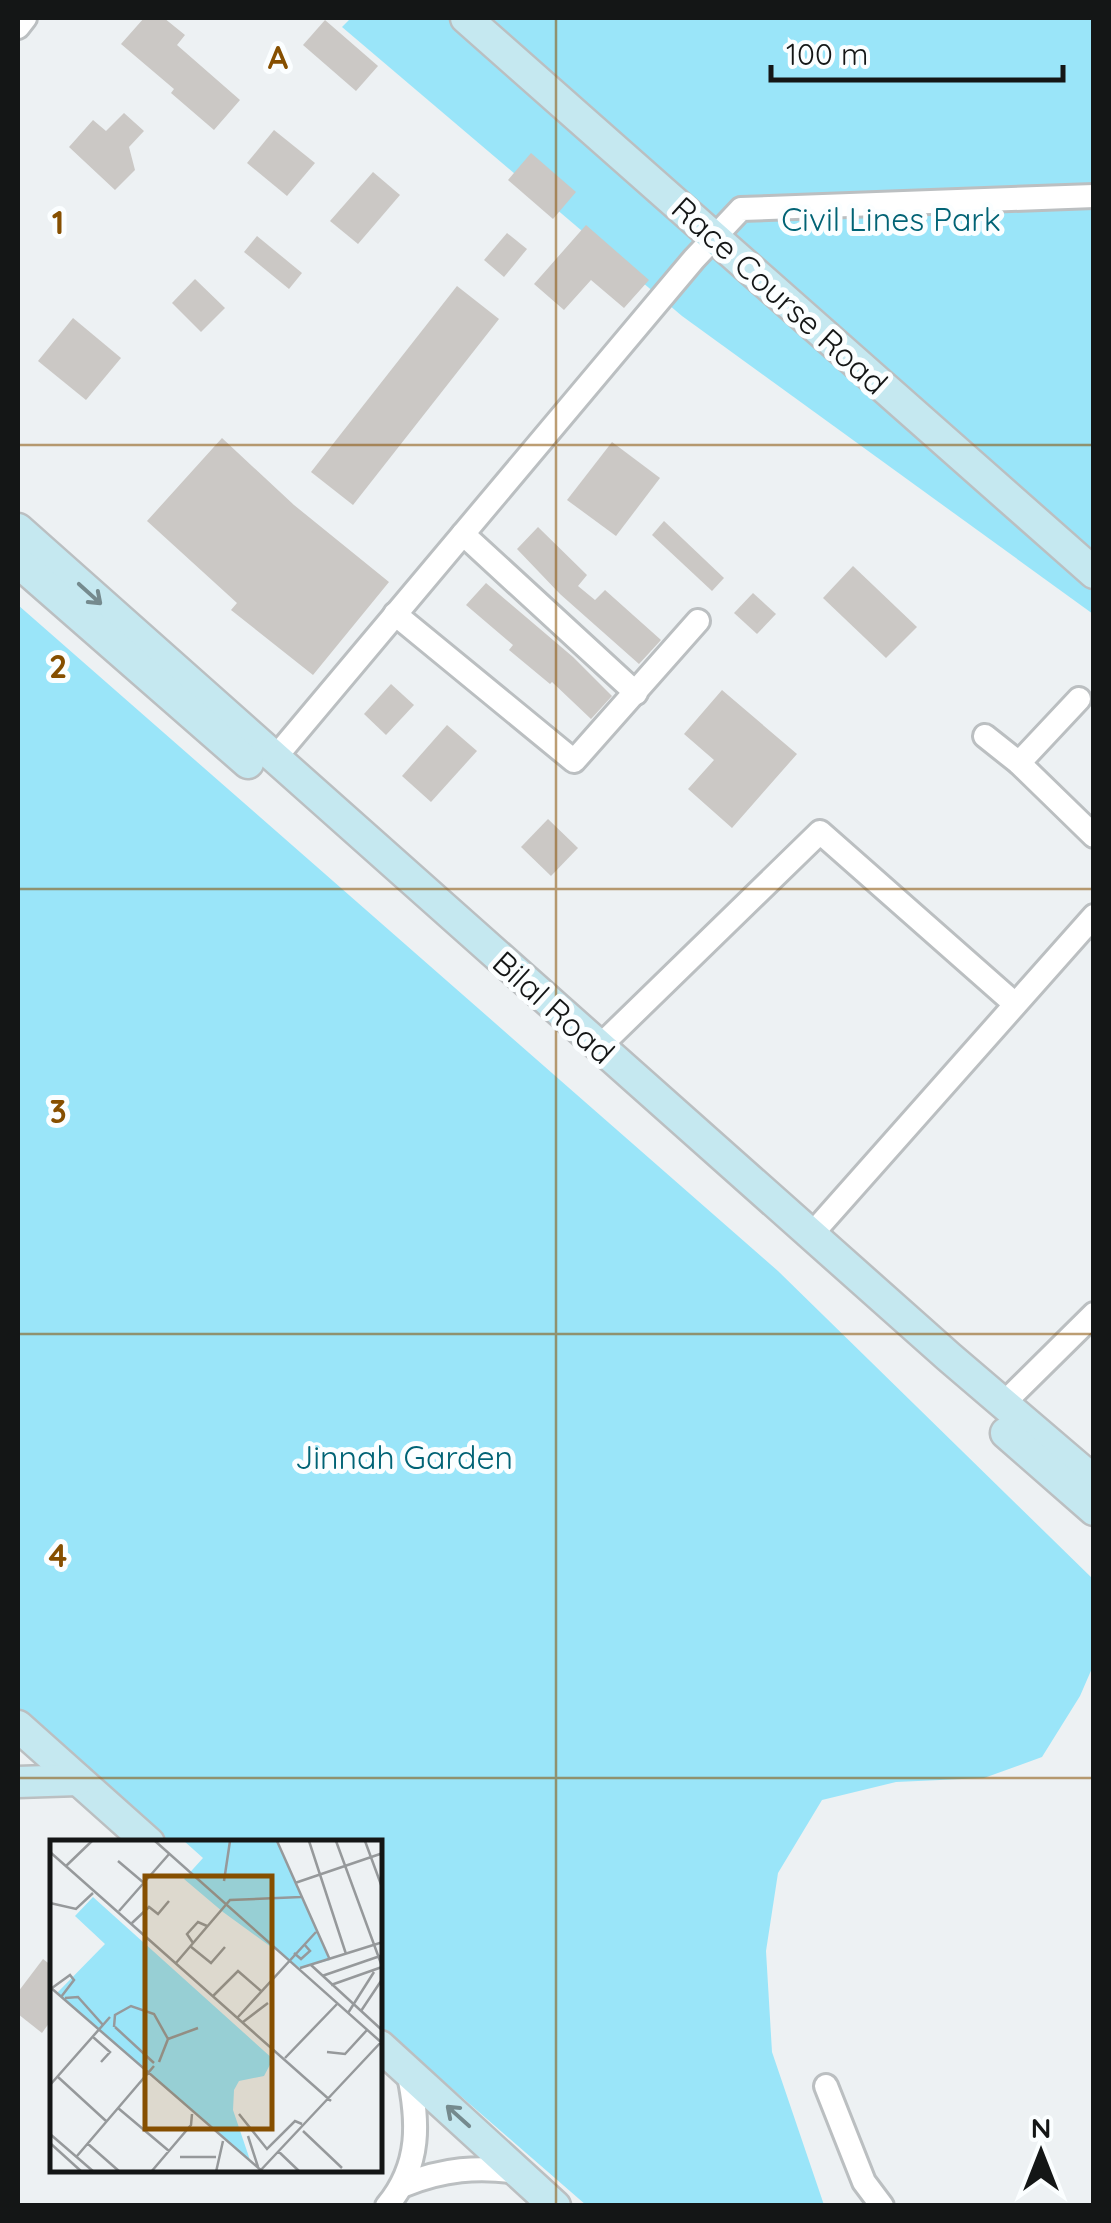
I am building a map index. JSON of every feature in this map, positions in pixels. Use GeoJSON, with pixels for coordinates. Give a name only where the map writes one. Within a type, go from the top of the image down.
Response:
{"type":"FeatureCollection","features":[{"type":"Feature","properties":{"kind":"main road","name":"Race Course Road"},"geometry":{"type":"LineString","coordinates":[[466,18],[1094,573]]}},
{"type":"Feature","properties":{"kind":"main road","name":"Bilal Road"},"geometry":{"type":"LineString","coordinates":[[18,529],[811,1235],[1094,1481]]}},
{"type":"Feature","properties":{"kind":"main road","name":"Bilal Road"},"geometry":{"type":"LineString","coordinates":[[18,562],[1094,1510]]}},
{"type":"Feature","properties":{"kind":"main road"},"geometry":{"type":"LineString","coordinates":[[20,1732],[146,1840]]}},
{"type":"Feature","properties":{"kind":"main road"},"geometry":{"type":"LineString","coordinates":[[18,1782],[78,1780]]}},
{"type":"Feature","properties":{"kind":"main road"},"geometry":{"type":"LineString","coordinates":[[382,2048],[556,2206]]}},
{"type":"Feature","properties":{"kind":"street"},"geometry":{"type":"LineString","coordinates":[[18,27],[26,18]]}},
{"type":"Feature","properties":{"kind":"street"},"geometry":{"type":"LineString","coordinates":[[274,758],[694,259],[741,209],[1094,196]]}},
{"type":"Feature","properties":{"kind":"street"},"geometry":{"type":"LineString","coordinates":[[462,534],[636,693]]}},
{"type":"Feature","properties":{"kind":"street"},"geometry":{"type":"LineString","coordinates":[[395,614],[574,762],[698,621]]}},
{"type":"Feature","properties":{"kind":"street"},"geometry":{"type":"LineString","coordinates":[[1019,763],[1079,699]]}},
{"type":"Feature","properties":{"kind":"street"},"geometry":{"type":"LineString","coordinates":[[985,736],[1019,763],[1094,836]]}},
{"type":"Feature","properties":{"kind":"street"},"geometry":{"type":"LineString","coordinates":[[599,1047],[820,832],[1016,1004]]}},
{"type":"Feature","properties":{"kind":"street"},"geometry":{"type":"LineString","coordinates":[[811,1235],[1094,916]]}},
{"type":"Feature","properties":{"kind":"street"},"geometry":{"type":"LineString","coordinates":[[1004,1404],[1094,1314]]}},
{"type":"Feature","properties":{"kind":"street"},"geometry":{"type":"LineString","coordinates":[[387,2206],[404,2186],[416,2129],[408,2071]]}},
{"type":"Feature","properties":{"kind":"street"},"geometry":{"type":"LineString","coordinates":[[826,2086],[864,2182],[882,2206]]}},
{"type":"Feature","properties":{"kind":"street"},"geometry":{"type":"LineString","coordinates":[[404,2186],[449,2170],[496,2168],[520,2172]]}},
{"type":"Feature","properties":{"kind":"green space","name":"Civil Lines Park"},"geometry":{"type":"Polygon","coordinates":[[[351,18],[1093,18],[1093,614],[682,316],[342,27],[351,18]]]}},
{"type":"Feature","properties":{"kind":"green space","name":"Jinnah Garden"},"geometry":{"type":"Polygon","coordinates":[[[18,605],[778,1271],[1094,1580],[1093,1666],[1080,1696],[1042,1757],[984,1778],[896,1782],[822,1800],[778,1873],[766,1951],[772,2052],[824,2205],[586,2205],[382,2028],[382,1840],[167,1840],[18,1711],[18,605]]]}},
{"type":"Feature","properties":{"kind":"building"},"geometry":{"type":"Polygon","coordinates":[[[144,18],[164,18],[185,35],[177,45],[240,100],[214,130],[121,44],[144,18]]]}},
{"type":"Feature","properties":{"kind":"building"},"geometry":{"type":"Polygon","coordinates":[[[325,20],[378,66],[356,91],[303,45],[325,20]]]}},
{"type":"Feature","properties":{"kind":"building"},"geometry":{"type":"Polygon","coordinates":[[[124,113],[144,131],[129,147],[135,170],[115,190],[69,147],[93,120],[106,131],[124,113]]]}},
{"type":"Feature","properties":{"kind":"building"},"geometry":{"type":"Polygon","coordinates":[[[274,130],[315,163],[287,196],[247,163],[274,130]]]}},
{"type":"Feature","properties":{"kind":"building"},"geometry":{"type":"Polygon","coordinates":[[[531,153],[576,192],[553,219],[508,180],[531,153]]]}},
{"type":"Feature","properties":{"kind":"building"},"geometry":{"type":"Polygon","coordinates":[[[373,172],[400,195],[358,244],[330,221],[373,172]]]}},
{"type":"Feature","properties":{"kind":"building"},"geometry":{"type":"Polygon","coordinates":[[[586,225],[649,280],[624,308],[591,280],[564,310],[534,284],[586,225]]]}},
{"type":"Feature","properties":{"kind":"building"},"geometry":{"type":"Polygon","coordinates":[[[507,233],[527,249],[504,277],[484,260],[507,233]]]}},
{"type":"Feature","properties":{"kind":"building"},"geometry":{"type":"Polygon","coordinates":[[[257,236],[302,273],[289,289],[244,252],[257,236]]]}},
{"type":"Feature","properties":{"kind":"building"},"geometry":{"type":"Polygon","coordinates":[[[195,279],[225,308],[201,332],[172,303],[195,279]]]}},
{"type":"Feature","properties":{"kind":"building"},"geometry":{"type":"Polygon","coordinates":[[[457,286],[499,319],[353,505],[311,472],[457,286]]]}},
{"type":"Feature","properties":{"kind":"building"},"geometry":{"type":"Polygon","coordinates":[[[73,318],[121,358],[86,400],[38,361],[73,318]]]}},
{"type":"Feature","properties":{"kind":"building"},"geometry":{"type":"Polygon","coordinates":[[[222,438],[294,505],[389,582],[313,675],[231,610],[237,603],[147,521],[222,438]]]}},
{"type":"Feature","properties":{"kind":"building"},"geometry":{"type":"Polygon","coordinates":[[[612,442],[660,478],[616,536],[567,500],[612,442]]]}},
{"type":"Feature","properties":{"kind":"building"},"geometry":{"type":"Polygon","coordinates":[[[664,521],[724,578],[712,591],[652,535],[664,521]]]}},
{"type":"Feature","properties":{"kind":"building"},"geometry":{"type":"Polygon","coordinates":[[[538,527],[587,575],[578,586],[595,600],[605,590],[661,640],[639,664],[560,594],[517,549],[538,527]]]}},
{"type":"Feature","properties":{"kind":"building"},"geometry":{"type":"Polygon","coordinates":[[[853,566],[917,627],[886,658],[823,598],[853,566]]]}},
{"type":"Feature","properties":{"kind":"building"},"geometry":{"type":"Polygon","coordinates":[[[486,583],[612,696],[591,719],[552,682],[509,650],[513,645],[466,605],[486,583]]]}},
{"type":"Feature","properties":{"kind":"building"},"geometry":{"type":"Polygon","coordinates":[[[753,593],[776,614],[757,634],[734,613],[753,593]]]}},
{"type":"Feature","properties":{"kind":"building"},"geometry":{"type":"Polygon","coordinates":[[[391,684],[414,705],[386,735],[364,714],[391,684]]]}},
{"type":"Feature","properties":{"kind":"building"},"geometry":{"type":"Polygon","coordinates":[[[722,690],[797,754],[732,828],[688,789],[714,760],[684,734],[722,690]]]}},
{"type":"Feature","properties":{"kind":"building"},"geometry":{"type":"Polygon","coordinates":[[[447,725],[477,751],[431,802],[402,776],[447,725]]]}},
{"type":"Feature","properties":{"kind":"building"},"geometry":{"type":"Polygon","coordinates":[[[548,819],[578,848],[551,876],[521,847],[548,819]]]}},
{"type":"Feature","properties":{"kind":"building"},"geometry":{"type":"Polygon","coordinates":[[[43,1959],[50,1964],[50,2022],[42,2033],[18,2014],[18,1992],[43,1959]]]}}]}
